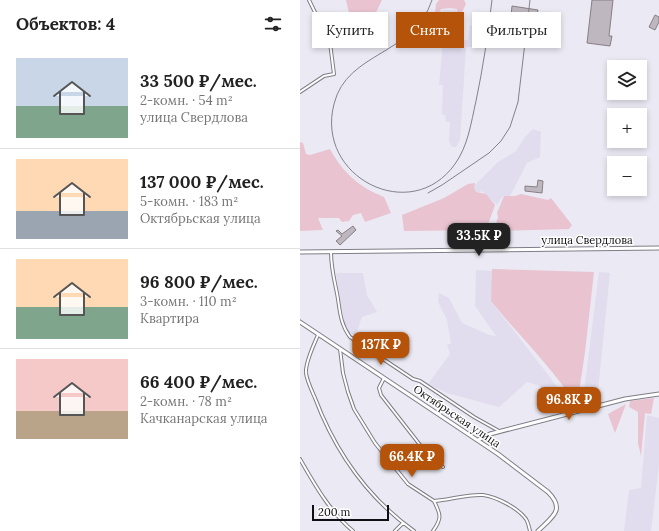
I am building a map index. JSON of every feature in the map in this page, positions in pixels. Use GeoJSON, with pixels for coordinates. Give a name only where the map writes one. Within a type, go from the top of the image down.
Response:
{"type":"FeatureCollection","features":[{"type":"Feature","properties":{"kind":"street"},"geometry":{"type":"LineString","coordinates":[[300,92],[324,76],[334,74],[330,43],[309,0]]}},
{"type":"Feature","properties":{"kind":"street","name":"улица Свердлова"},"geometry":{"type":"LineString","coordinates":[[300,252],[659,248]]}},
{"type":"Feature","properties":{"kind":"street"},"geometry":{"type":"LineString","coordinates":[[331,252],[331,269],[340,315],[344,327],[350,337],[407,376],[420,381],[474,417],[501,432]]}},
{"type":"Feature","properties":{"kind":"street","name":"Октябрьская улица"},"geometry":{"type":"LineString","coordinates":[[300,322],[478,440],[548,492],[555,499],[557,505],[554,514],[538,531]]}},
{"type":"Feature","properties":{"kind":"street"},"geometry":{"type":"LineString","coordinates":[[318,335],[313,346],[306,372],[321,413],[334,442],[358,477],[385,507],[414,531]]}},
{"type":"Feature","properties":{"kind":"street"},"geometry":{"type":"LineString","coordinates":[[340,349],[343,373],[354,409],[375,443],[408,484],[434,501],[440,514],[439,521],[433,531]]}},
{"type":"Feature","properties":{"kind":"street"},"geometry":{"type":"LineString","coordinates":[[384,378],[379,388],[381,395],[424,450],[443,466]]}},
{"type":"Feature","properties":{"kind":"street"},"geometry":{"type":"LineString","coordinates":[[478,440],[490,434],[625,399],[659,394]]}},
{"type":"Feature","properties":{"kind":"street"},"geometry":{"type":"LineString","coordinates":[[300,459],[316,487],[353,531]]}},
{"type":"Feature","properties":{"kind":"street"},"geometry":{"type":"LineString","coordinates":[[434,501],[484,495],[502,501],[518,511],[527,520],[530,531]]}},
{"type":"Feature","properties":{"kind":"street"},"geometry":{"type":"LineString","coordinates":[[395,531],[403,523]]}},
{"type":"Feature","properties":{"kind":"shaded area"},"geometry":{"type":"Polygon","coordinates":[[[346,0],[382,0],[376,12],[349,12],[346,0]]]}},
{"type":"Feature","properties":{"kind":"shaded area"},"geometry":{"type":"Polygon","coordinates":[[[439,0],[464,0],[466,4],[462,12],[457,12],[457,9],[450,8],[441,9],[440,12],[435,12],[436,4],[439,0]]]}},
{"type":"Feature","properties":{"kind":"shaded area"},"geometry":{"type":"Polygon","coordinates":[[[444,10],[457,10],[456,12],[440,11],[444,10]]]}},
{"type":"Feature","properties":{"kind":"shaded area"},"geometry":{"type":"Polygon","coordinates":[[[470,25],[472,26],[472,47],[466,47],[460,140],[456,147],[452,147],[449,141],[450,122],[446,122],[445,115],[442,115],[443,85],[439,85],[443,48],[464,48],[464,40],[468,40],[470,25]]]}},
{"type":"Feature","properties":{"kind":"shaded area"},"geometry":{"type":"Polygon","coordinates":[[[533,129],[541,132],[540,157],[527,163],[510,196],[503,196],[497,205],[482,191],[476,194],[472,188],[498,162],[516,151],[525,137],[533,129]]]}},
{"type":"Feature","properties":{"kind":"shaded area"},"geometry":{"type":"Polygon","coordinates":[[[300,142],[303,143],[306,154],[310,155],[330,149],[340,165],[352,178],[367,189],[384,197],[391,213],[365,222],[361,213],[353,215],[349,221],[342,222],[339,218],[318,218],[323,230],[300,231],[300,142]]]}},
{"type":"Feature","properties":{"kind":"shaded area"},"geometry":{"type":"Polygon","coordinates":[[[475,183],[474,188],[476,192],[486,194],[495,205],[486,230],[404,231],[402,215],[444,198],[468,184],[475,183]]]}},
{"type":"Feature","properties":{"kind":"shaded area"},"geometry":{"type":"Polygon","coordinates":[[[521,194],[548,200],[551,198],[572,225],[569,229],[497,231],[497,213],[504,196],[515,196],[521,194]]]}},
{"type":"Feature","properties":{"kind":"shaded area"},"geometry":{"type":"Polygon","coordinates":[[[492,269],[594,272],[577,406],[547,365],[491,301],[492,269]]]}},
{"type":"Feature","properties":{"kind":"shaded area"},"geometry":{"type":"Polygon","coordinates":[[[476,270],[493,271],[491,301],[569,402],[558,411],[540,386],[527,382],[499,407],[447,393],[428,384],[450,354],[447,344],[451,344],[447,320],[438,302],[439,293],[449,298],[462,323],[489,335],[496,336],[475,306],[476,270]]]}},
{"type":"Feature","properties":{"kind":"shaded area"},"geometry":{"type":"Polygon","coordinates":[[[599,272],[610,273],[597,400],[583,400],[599,272]]]}},
{"type":"Feature","properties":{"kind":"shaded area"},"geometry":{"type":"Polygon","coordinates":[[[336,273],[363,273],[367,295],[377,312],[362,317],[356,334],[352,334],[346,330],[341,309],[336,273]]]}},
{"type":"Feature","properties":{"kind":"shaded area"},"geometry":{"type":"Polygon","coordinates":[[[654,398],[651,414],[645,413],[641,456],[638,443],[638,412],[629,407],[630,401],[654,398]]]}},
{"type":"Feature","properties":{"kind":"shaded area"},"geometry":{"type":"Polygon","coordinates":[[[626,404],[615,433],[608,414],[626,404]]]}},
{"type":"Feature","properties":{"kind":"shaded area"},"geometry":{"type":"Polygon","coordinates":[[[647,415],[659,418],[659,465],[651,531],[624,531],[629,490],[641,488],[647,415]]]}},
{"type":"Feature","properties":{"kind":"building"},"geometry":{"type":"Polygon","coordinates":[[[592,0],[613,0],[609,36],[612,36],[610,46],[587,43],[592,0]]]}},
{"type":"Feature","properties":{"kind":"building"},"geometry":{"type":"Polygon","coordinates":[[[512,6],[538,10],[538,12],[511,12],[512,6]]]}},
{"type":"Feature","properties":{"kind":"building"},"geometry":{"type":"Polygon","coordinates":[[[655,15],[659,17],[659,22],[655,30],[649,27],[655,15]]]}},
{"type":"Feature","properties":{"kind":"building"},"geometry":{"type":"Polygon","coordinates":[[[538,180],[543,181],[542,193],[525,191],[525,186],[537,187],[538,180]]]}},
{"type":"Feature","properties":{"kind":"building"},"geometry":{"type":"Polygon","coordinates":[[[353,226],[356,230],[340,245],[336,241],[342,236],[336,231],[338,230],[342,234],[353,226]]]}},
{"type":"Feature","properties":{"kind":"railway"},"geometry":{"type":"LineString","coordinates":[[432,0],[423,18],[411,32],[397,44],[352,73],[341,87],[334,104],[332,130],[339,153],[352,171],[371,185],[392,192],[415,191],[436,182],[455,164],[463,150],[481,76],[492,0]]}},
{"type":"Feature","properties":{"kind":"railway"},"geometry":{"type":"LineString","coordinates":[[428,193],[489,153],[501,141],[510,127],[518,102],[530,0]]}}]}
